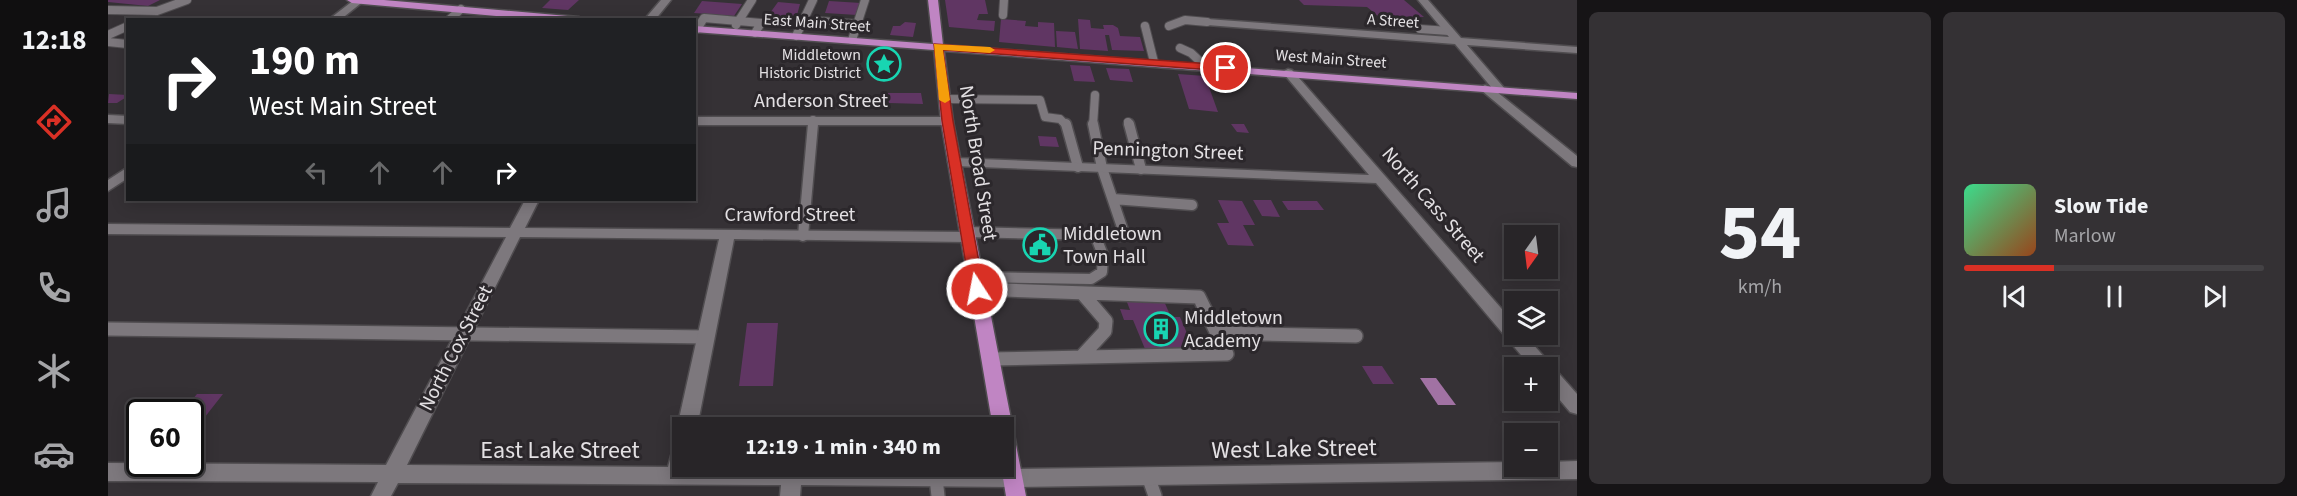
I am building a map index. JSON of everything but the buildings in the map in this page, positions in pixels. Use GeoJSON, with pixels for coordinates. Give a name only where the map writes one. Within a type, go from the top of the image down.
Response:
{"type":"FeatureCollection","features":[{"type":"Feature","properties":{"kind":"main road"},"geometry":{"type":"LineString","coordinates":[[352,0],[558,18]]}},
{"type":"Feature","properties":{"kind":"main road","name":"North Broad Street"},"geometry":{"type":"LineString","coordinates":[[933,0],[948,121],[1001,417]]}},
{"type":"Feature","properties":{"kind":"main road","name":"East Main Street"},"geometry":{"type":"LineString","coordinates":[[696,29],[938,46]]}},
{"type":"Feature","properties":{"kind":"main road","name":"West Main Street"},"geometry":{"type":"LineString","coordinates":[[938,46],[1577,96]]}},
{"type":"Feature","properties":{"kind":"street"},"geometry":{"type":"LineString","coordinates":[[336,18],[360,0]]}},
{"type":"Feature","properties":{"kind":"street"},"geometry":{"type":"LineString","coordinates":[[651,18],[666,0]]}},
{"type":"Feature","properties":{"kind":"street"},"geometry":{"type":"LineString","coordinates":[[1423,0],[1499,89]]}},
{"type":"Feature","properties":{"kind":"street","name":"A Street"},"geometry":{"type":"LineString","coordinates":[[1207,22],[1577,50]]}},
{"type":"Feature","properties":{"kind":"street","name":"North Cass Street"},"geometry":{"type":"LineString","coordinates":[[1288,72],[1534,357]]}},
{"type":"Feature","properties":{"kind":"street"},"geometry":{"type":"LineString","coordinates":[[1485,88],[1574,158]]}},
{"type":"Feature","properties":{"kind":"street"},"geometry":{"type":"LineString","coordinates":[[108,119],[126,120]]}},
{"type":"Feature","properties":{"kind":"street","name":"Anderson Street"},"geometry":{"type":"LineString","coordinates":[[696,121],[948,121]]}},
{"type":"Feature","properties":{"kind":"street","name":"Pennington Street"},"geometry":{"type":"LineString","coordinates":[[955,162],[1380,179]]}},
{"type":"Feature","properties":{"kind":"street"},"geometry":{"type":"LineString","coordinates":[[108,187],[126,173]]}},
{"type":"Feature","properties":{"kind":"street","name":"North Cox Street"},"geometry":{"type":"LineString","coordinates":[[381,496],[530,201]]}},
{"type":"Feature","properties":{"kind":"street","name":"Crawford Street"},"geometry":{"type":"LineString","coordinates":[[108,229],[727,236],[967,235]]}},
{"type":"Feature","properties":{"kind":"street"},"geometry":{"type":"LineString","coordinates":[[689,417],[727,236]]}},
{"type":"Feature","properties":{"kind":"street"},"geometry":{"type":"LineString","coordinates":[[1558,385],[1577,407]]}},
{"type":"Feature","properties":{"kind":"street","name":"West Lake Street"},"geometry":{"type":"LineString","coordinates":[[1014,487],[1148,476],[1577,470]]}},
{"type":"Feature","properties":{"kind":"street","name":"East Lake Street"},"geometry":{"type":"LineString","coordinates":[[108,472],[672,476]]}},
{"type":"Feature","properties":{"kind":"street","name":"East Lake Street"},"geometry":{"type":"LineString","coordinates":[[688,477],[791,486],[1014,487]]}},
{"type":"Feature","properties":{"kind":"lane"},"geometry":{"type":"LineString","coordinates":[[145,18],[187,0]]}},
{"type":"Feature","properties":{"kind":"lane"},"geometry":{"type":"LineString","coordinates":[[732,31],[752,0]]}},
{"type":"Feature","properties":{"kind":"lane"},"geometry":{"type":"LineString","coordinates":[[796,36],[813,0]]}},
{"type":"Feature","properties":{"kind":"lane"},"geometry":{"type":"LineString","coordinates":[[852,40],[865,0]]}},
{"type":"Feature","properties":{"kind":"lane"},"geometry":{"type":"LineString","coordinates":[[1003,15],[1004,0]]}},
{"type":"Feature","properties":{"kind":"lane"},"geometry":{"type":"LineString","coordinates":[[451,18],[461,9]]}},
{"type":"Feature","properties":{"kind":"lane"},"geometry":{"type":"LineString","coordinates":[[108,10],[157,11]]}},
{"type":"Feature","properties":{"kind":"lane"},"geometry":{"type":"LineString","coordinates":[[696,29],[704,18],[761,22],[755,33]]}},
{"type":"Feature","properties":{"kind":"lane"},"geometry":{"type":"LineString","coordinates":[[1169,26],[1185,20],[1207,22]]}},
{"type":"Feature","properties":{"kind":"lane"},"geometry":{"type":"LineString","coordinates":[[820,21],[857,24]]}},
{"type":"Feature","properties":{"kind":"lane"},"geometry":{"type":"LineString","coordinates":[[108,25],[126,27]]}},
{"type":"Feature","properties":{"kind":"lane"},"geometry":{"type":"LineString","coordinates":[[1145,26],[1154,62]]}},
{"type":"Feature","properties":{"kind":"lane"},"geometry":{"type":"LineString","coordinates":[[108,35],[126,27]]}},
{"type":"Feature","properties":{"kind":"lane"},"geometry":{"type":"LineString","coordinates":[[1420,28],[1449,31]]}},
{"type":"Feature","properties":{"kind":"lane"},"geometry":{"type":"LineString","coordinates":[[108,42],[126,44]]}},
{"type":"Feature","properties":{"kind":"lane"},"geometry":{"type":"LineString","coordinates":[[1180,48],[1191,53],[1205,66]]}},
{"type":"Feature","properties":{"kind":"lane"},"geometry":{"type":"LineString","coordinates":[[967,235],[1125,236],[1102,168],[1092,119],[1096,114],[1095,95]]}},
{"type":"Feature","properties":{"kind":"lane"},"geometry":{"type":"LineString","coordinates":[[945,99],[1040,100],[1045,117],[1060,119],[1066,123],[1078,167]]}},
{"type":"Feature","properties":{"kind":"lane"},"geometry":{"type":"LineString","coordinates":[[803,236],[813,120]]}},
{"type":"Feature","properties":{"kind":"lane"},"geometry":{"type":"LineString","coordinates":[[1128,122],[1141,170]]}},
{"type":"Feature","properties":{"kind":"lane"},"geometry":{"type":"LineString","coordinates":[[1113,199],[1191,205]]}},
{"type":"Feature","properties":{"kind":"lane"},"geometry":{"type":"LineString","coordinates":[[976,283],[1091,279],[1102,272],[1103,255],[1095,235]]}},
{"type":"Feature","properties":{"kind":"lane"},"geometry":{"type":"LineString","coordinates":[[976,283],[1082,293],[1199,297],[1227,354],[991,359]]}},
{"type":"Feature","properties":{"kind":"lane"},"geometry":{"type":"LineString","coordinates":[[1081,357],[1105,331],[1106,321],[1082,293]]}},
{"type":"Feature","properties":{"kind":"lane"},"geometry":{"type":"LineString","coordinates":[[108,329],[706,337]]}},
{"type":"Feature","properties":{"kind":"lane"},"geometry":{"type":"LineString","coordinates":[[1216,333],[1356,336]]}},
{"type":"Feature","properties":{"kind":"lane"},"geometry":{"type":"LineString","coordinates":[[1148,476],[1155,496]]}},
{"type":"Feature","properties":{"kind":"shaded area"},"geometry":{"type":"Polygon","coordinates":[[[1420,378],[1436,378],[1456,405],[1438,405],[1420,378]]]}},
{"type":"Feature","properties":{"kind":"slow traffic"},"geometry":{"type":"LineString","coordinates":[[945,100],[938,46],[990,50]]}},
{"type":"Feature","properties":{"kind":"place","name":"Middletown Historic District"},"geometry":{"type":"Point","coordinates":[884,64]}},
{"type":"Feature","properties":{"kind":"place","name":"Middletown Town Hall"},"geometry":{"type":"Point","coordinates":[1040,245]}},
{"type":"Feature","properties":{"kind":"place","name":"Middletown Academy"},"geometry":{"type":"Point","coordinates":[1161,329]}},
{"type":"Feature","properties":{"kind":"route"},"geometry":{"type":"LineString","coordinates":[[977,289],[948,121],[938,46],[1226,68]]}}]}
